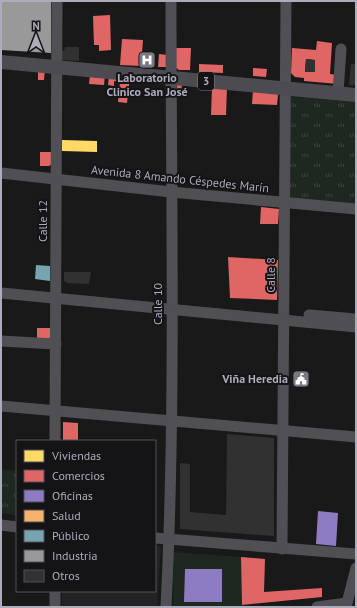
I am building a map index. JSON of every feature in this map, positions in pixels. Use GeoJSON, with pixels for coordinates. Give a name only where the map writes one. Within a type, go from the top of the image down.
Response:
{"type":"FeatureCollection","features":[{"type":"Feature","properties":{"kind":"main road"},"geometry":{"type":"LineString","coordinates":[[1,62],[57,68]]}},
{"type":"Feature","properties":{"kind":"main road","name":"3"},"geometry":{"type":"LineString","coordinates":[[57,68],[356,95]]}},
{"type":"Feature","properties":{"kind":"street","name":"Calle 12"},"geometry":{"type":"LineString","coordinates":[[55,440],[57,1]]}},
{"type":"Feature","properties":{"kind":"street","name":"Calle 10"},"geometry":{"type":"LineString","coordinates":[[166,607],[172,421],[171,1]]}},
{"type":"Feature","properties":{"kind":"street","name":"Calle 8"},"geometry":{"type":"LineString","coordinates":[[282,549],[286,1]]}},
{"type":"Feature","properties":{"kind":"street"},"geometry":{"type":"LineString","coordinates":[[338,94],[341,50]]}},
{"type":"Feature","properties":{"kind":"street","name":"Avenida 8 Amando Céspedes Marín"},"geometry":{"type":"LineString","coordinates":[[1,173],[171,192],[356,209]]}},
{"type":"Feature","properties":{"kind":"street"},"geometry":{"type":"LineString","coordinates":[[1,286],[55,294],[284,317],[356,327]]}},
{"type":"Feature","properties":{"kind":"street"},"geometry":{"type":"LineString","coordinates":[[1,293],[55,294]]}},
{"type":"Feature","properties":{"kind":"street"},"geometry":{"type":"LineString","coordinates":[[284,317],[356,319]]}},
{"type":"Feature","properties":{"kind":"street"},"geometry":{"type":"LineString","coordinates":[[1,341],[56,344]]}},
{"type":"Feature","properties":{"kind":"street"},"geometry":{"type":"LineString","coordinates":[[1,406],[356,437]]}},
{"type":"Feature","properties":{"kind":"street"},"geometry":{"type":"LineString","coordinates":[[1,525],[16,526]]}},
{"type":"Feature","properties":{"kind":"street"},"geometry":{"type":"LineString","coordinates":[[156,538],[356,554]]}},
{"type":"Feature","properties":{"kind":"street"},"geometry":{"type":"LineString","coordinates":[[317,607],[346,605],[356,568]]}},
{"type":"Feature","properties":{"kind":"street"},"geometry":{"type":"LineString","coordinates":[[55,592],[55,607]]}},
{"type":"Feature","properties":{"kind":"shaded area"},"geometry":{"type":"Polygon","coordinates":[[[156,546],[161,546],[157,607],[62,607],[62,592],[156,592],[156,546]]]}},
{"type":"Feature","properties":{"kind":"green space"},"geometry":{"type":"Polygon","coordinates":[[[290,94],[356,101],[356,204],[289,198],[290,94]]]}},
{"type":"Feature","properties":{"kind":"green space"},"geometry":{"type":"Polygon","coordinates":[[[1,469],[16,471],[16,515],[1,513],[1,469]]]}},
{"type":"Feature","properties":{"kind":"green space"},"geometry":{"type":"Polygon","coordinates":[[[174,552],[241,557],[242,607],[173,607],[174,552]],[[185,569],[185,602],[222,602],[222,569],[185,569]]]}},
{"type":"Feature","properties":{"kind":"building: Viviendas"},"geometry":{"type":"Polygon","coordinates":[[[62,140],[97,141],[97,152],[62,151],[62,140]]]}},
{"type":"Feature","properties":{"kind":"building: Comercios"},"geometry":{"type":"Polygon","coordinates":[[[110,15],[111,50],[99,51],[99,45],[94,45],[93,16],[110,15]]]}},
{"type":"Feature","properties":{"kind":"building: Comercios"},"geometry":{"type":"Polygon","coordinates":[[[122,39],[143,40],[141,66],[120,65],[122,39]]]}},
{"type":"Feature","properties":{"kind":"building: Comercios"},"geometry":{"type":"Polygon","coordinates":[[[317,41],[332,43],[330,74],[339,75],[338,84],[304,81],[304,78],[295,77],[291,73],[292,48],[316,50],[317,41]],[[306,59],[305,72],[315,72],[315,60],[306,59]]]}},
{"type":"Feature","properties":{"kind":"building: Comercios"},"geometry":{"type":"Polygon","coordinates":[[[176,48],[191,48],[190,70],[179,70],[176,68],[176,48]]]}},
{"type":"Feature","properties":{"kind":"building: Comercios"},"geometry":{"type":"Polygon","coordinates":[[[159,54],[167,55],[166,67],[158,67],[159,54]]]}},
{"type":"Feature","properties":{"kind":"building: Comercios"},"geometry":{"type":"Polygon","coordinates":[[[199,64],[223,65],[223,73],[199,72],[199,64]]]}},
{"type":"Feature","properties":{"kind":"building: Comercios"},"geometry":{"type":"Polygon","coordinates":[[[253,68],[267,69],[266,77],[253,76],[253,68]]]}},
{"type":"Feature","properties":{"kind":"building: Comercios"},"geometry":{"type":"Polygon","coordinates":[[[38,69],[45,69],[44,80],[38,80],[38,69]]]}},
{"type":"Feature","properties":{"kind":"building: Comercios"},"geometry":{"type":"Polygon","coordinates":[[[90,74],[105,75],[104,85],[89,84],[90,74]]]}},
{"type":"Feature","properties":{"kind":"building: Comercios"},"geometry":{"type":"Polygon","coordinates":[[[109,75],[130,77],[127,103],[118,102],[120,82],[114,81],[114,86],[108,85],[109,75]]]}},
{"type":"Feature","properties":{"kind":"building: Comercios"},"geometry":{"type":"Polygon","coordinates":[[[182,83],[181,95],[177,95],[177,85],[182,83]]]}},
{"type":"Feature","properties":{"kind":"building: Comercios"},"geometry":{"type":"Polygon","coordinates":[[[212,87],[227,87],[226,115],[211,115],[212,87]]]}},
{"type":"Feature","properties":{"kind":"building: Comercios"},"geometry":{"type":"Polygon","coordinates":[[[253,90],[275,91],[278,95],[277,105],[252,104],[253,90]]]}},
{"type":"Feature","properties":{"kind":"building: Comercios"},"geometry":{"type":"Polygon","coordinates":[[[40,152],[51,152],[52,164],[49,166],[40,166],[40,152]]]}},
{"type":"Feature","properties":{"kind":"building: Comercios"},"geometry":{"type":"Polygon","coordinates":[[[261,207],[279,209],[278,224],[260,224],[261,207]]]}},
{"type":"Feature","properties":{"kind":"building: Comercios"},"geometry":{"type":"Polygon","coordinates":[[[228,257],[278,260],[277,300],[230,298],[228,257]]]}},
{"type":"Feature","properties":{"kind":"building: Comercios"},"geometry":{"type":"Polygon","coordinates":[[[37,328],[50,328],[49,339],[37,339],[37,328]]]}},
{"type":"Feature","properties":{"kind":"building: Comercios"},"geometry":{"type":"Polygon","coordinates":[[[63,422],[78,423],[78,440],[63,440],[63,422]]]}},
{"type":"Feature","properties":{"kind":"building: Comercios"},"geometry":{"type":"Polygon","coordinates":[[[241,557],[265,559],[264,592],[322,588],[322,597],[242,605],[241,557]]]}},
{"type":"Feature","properties":{"kind":"building: Oficinas"},"geometry":{"type":"Polygon","coordinates":[[[318,511],[338,513],[336,546],[316,544],[318,511]]]}},
{"type":"Feature","properties":{"kind":"building: Oficinas"},"geometry":{"type":"Polygon","coordinates":[[[185,569],[222,569],[222,602],[184,602],[185,569]]]}},
{"type":"Feature","properties":{"kind":"building: Salud","name":"Laboratorio Clinico San José"},"geometry":{"type":"Polygon","coordinates":[[[142,53],[152,53],[151,66],[141,66],[142,53]]]}},
{"type":"Feature","properties":{"kind":"building: Público"},"geometry":{"type":"Polygon","coordinates":[[[36,265],[50,266],[50,281],[35,279],[36,265]]]}},
{"type":"Feature","properties":{"kind":"building: Industria"},"geometry":{"type":"Polygon","coordinates":[[[1,1],[51,1],[51,53],[1,50],[1,1]]]}},
{"type":"Feature","properties":{"kind":"building: Otros"},"geometry":{"type":"Polygon","coordinates":[[[65,47],[79,47],[79,61],[61,60],[61,51],[64,51],[65,47]]]}},
{"type":"Feature","properties":{"kind":"building: Otros"},"geometry":{"type":"Polygon","coordinates":[[[306,59],[315,60],[315,72],[305,72],[306,59]]]}},
{"type":"Feature","properties":{"kind":"building: Otros"},"geometry":{"type":"Polygon","coordinates":[[[351,64],[356,64],[356,85],[349,85],[351,64]]]}},
{"type":"Feature","properties":{"kind":"building: Otros"},"geometry":{"type":"Polygon","coordinates":[[[64,272],[91,272],[89,284],[67,283],[64,281],[64,272]]]}},
{"type":"Feature","properties":{"kind":"building: Otros"},"geometry":{"type":"Polygon","coordinates":[[[227,434],[274,438],[274,536],[180,529],[180,463],[190,464],[190,512],[226,515],[227,434]]]}},
{"type":"Feature","properties":{"kind":"railway"},"geometry":{"type":"LineString","coordinates":[[1,289],[356,323]]}},
{"type":"Feature","properties":{"kind":"place","name":"Laboratorio Clinico San José"},"geometry":{"type":"Point","coordinates":[147,60]}},
{"type":"Feature","properties":{"kind":"place","name":"Viña Heredia"},"geometry":{"type":"Point","coordinates":[301,379]}}]}
